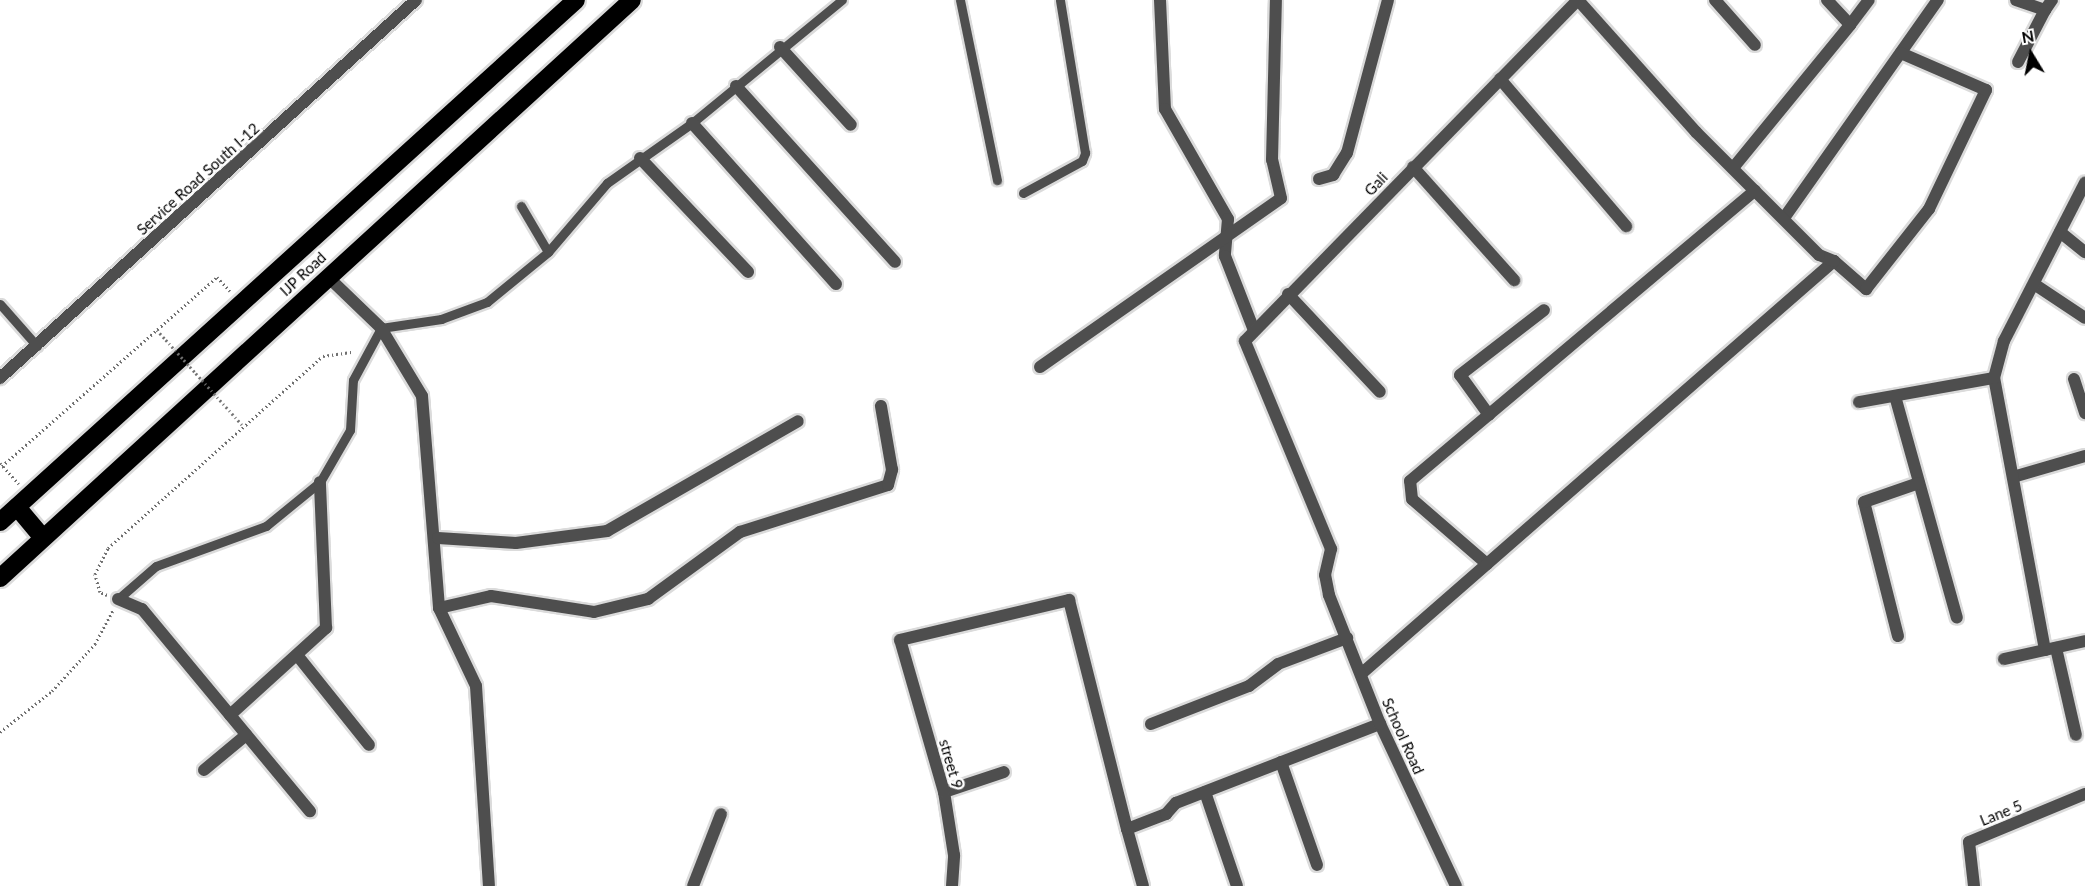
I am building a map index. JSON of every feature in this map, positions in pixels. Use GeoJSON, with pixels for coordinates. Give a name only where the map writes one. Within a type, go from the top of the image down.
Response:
{"type":"FeatureCollection","features":[{"type":"Feature","properties":{"kind":"highway","name":"IJP Road"},"geometry":{"type":"LineString","coordinates":[[0,522],[576,0]]}},
{"type":"Feature","properties":{"kind":"highway","name":"IJP Road"},"geometry":{"type":"LineString","coordinates":[[0,578],[327,276],[632,0]]}},
{"type":"Feature","properties":{"kind":"highway"},"geometry":{"type":"LineString","coordinates":[[23,501],[43,538]]}},
{"type":"Feature","properties":{"kind":"street","name":"Service Road South I-12"},"geometry":{"type":"LineString","coordinates":[[0,378],[416,0]]}},
{"type":"Feature","properties":{"kind":"street"},"geometry":{"type":"LineString","coordinates":[[1160,0],[1165,109],[1228,219],[1223,240],[1253,328]]}},
{"type":"Feature","properties":{"kind":"street"},"geometry":{"type":"LineString","coordinates":[[1041,367],[1281,198],[1272,160],[1276,0]]}},
{"type":"Feature","properties":{"kind":"street"},"geometry":{"type":"LineString","coordinates":[[1319,179],[1333,175],[1347,153],[1388,0]]}},
{"type":"Feature","properties":{"kind":"street"},"geometry":{"type":"LineString","coordinates":[[1715,0],[1755,45]]}},
{"type":"Feature","properties":{"kind":"street"},"geometry":{"type":"LineString","coordinates":[[1827,0],[1850,25]]}},
{"type":"Feature","properties":{"kind":"street"},"geometry":{"type":"LineString","coordinates":[[1733,168],[1869,0]]}},
{"type":"Feature","properties":{"kind":"street"},"geometry":{"type":"LineString","coordinates":[[1784,218],[1938,0]]}},
{"type":"Feature","properties":{"kind":"street"},"geometry":{"type":"LineString","coordinates":[[2016,0],[2049,5],[2018,62]]}},
{"type":"Feature","properties":{"kind":"street"},"geometry":{"type":"LineString","coordinates":[[1577,1],[1733,168],[1819,255],[1834,261],[1866,289],[1929,209],[1986,90],[1901,53]]}},
{"type":"Feature","properties":{"kind":"street","name":"Gali"},"geometry":{"type":"LineString","coordinates":[[1253,328],[1577,1]]}},
{"type":"Feature","properties":{"kind":"street"},"geometry":{"type":"LineString","coordinates":[[780,48],[851,125]]}},
{"type":"Feature","properties":{"kind":"street"},"geometry":{"type":"LineString","coordinates":[[1500,79],[1626,226]]}},
{"type":"Feature","properties":{"kind":"street"},"geometry":{"type":"LineString","coordinates":[[736,86],[895,262]]}},
{"type":"Feature","properties":{"kind":"street"},"geometry":{"type":"LineString","coordinates":[[692,123],[836,284]]}},
{"type":"Feature","properties":{"kind":"street"},"geometry":{"type":"LineString","coordinates":[[640,158],[748,272]]}},
{"type":"Feature","properties":{"kind":"street"},"geometry":{"type":"LineString","coordinates":[[1413,167],[1514,280]]}},
{"type":"Feature","properties":{"kind":"street"},"geometry":{"type":"LineString","coordinates":[[2076,735],[2050,649],[1994,378],[2004,341],[2085,183]]}},
{"type":"Feature","properties":{"kind":"street"},"geometry":{"type":"LineString","coordinates":[[1487,564],[1412,499],[1408,489],[1410,481],[1755,190]]}},
{"type":"Feature","properties":{"kind":"street"},"geometry":{"type":"LineString","coordinates":[[2060,232],[2085,252]]}},
{"type":"Feature","properties":{"kind":"street"},"geometry":{"type":"LineString","coordinates":[[1361,674],[1834,261]]}},
{"type":"Feature","properties":{"kind":"street"},"geometry":{"type":"LineString","coordinates":[[327,276],[381,328],[422,396],[438,538],[439,608],[476,686],[489,886]]}},
{"type":"Feature","properties":{"kind":"street"},"geometry":{"type":"LineString","coordinates":[[2034,284],[2085,318]]}},
{"type":"Feature","properties":{"kind":"street"},"geometry":{"type":"LineString","coordinates":[[1288,294],[1380,392]]}},
{"type":"Feature","properties":{"kind":"street"},"geometry":{"type":"LineString","coordinates":[[1489,415],[1460,375],[1544,310]]}},
{"type":"Feature","properties":{"kind":"street","name":"School Road"},"geometry":{"type":"LineString","coordinates":[[1253,328],[1245,346],[1331,549],[1325,575],[1329,595],[1380,724],[1456,886]]}},
{"type":"Feature","properties":{"kind":"street"},"geometry":{"type":"LineString","coordinates":[[1859,402],[1994,378]]}},
{"type":"Feature","properties":{"kind":"street"},"geometry":{"type":"LineString","coordinates":[[2074,380],[2085,413]]}},
{"type":"Feature","properties":{"kind":"street"},"geometry":{"type":"LineString","coordinates":[[1894,396],[1957,618]]}},
{"type":"Feature","properties":{"kind":"street"},"geometry":{"type":"LineString","coordinates":[[439,608],[491,596],[594,612],[648,599],[740,532],[888,484],[892,470],[881,406]]}},
{"type":"Feature","properties":{"kind":"street"},"geometry":{"type":"LineString","coordinates":[[438,538],[516,543],[607,531],[798,421]]}},
{"type":"Feature","properties":{"kind":"street"},"geometry":{"type":"LineString","coordinates":[[2013,477],[2085,456]]}},
{"type":"Feature","properties":{"kind":"street"},"geometry":{"type":"LineString","coordinates":[[230,716],[297,655],[328,618],[320,482]]}},
{"type":"Feature","properties":{"kind":"street"},"geometry":{"type":"LineString","coordinates":[[1898,636],[1864,502],[1919,483]]}},
{"type":"Feature","properties":{"kind":"street"},"geometry":{"type":"LineString","coordinates":[[118,599],[142,609],[310,811]]}},
{"type":"Feature","properties":{"kind":"street","name":"street 9"},"geometry":{"type":"LineString","coordinates":[[951,886],[954,855],[944,792],[900,640],[1069,600],[1127,829]]}},
{"type":"Feature","properties":{"kind":"street"},"geometry":{"type":"LineString","coordinates":[[1151,724],[1249,686],[1278,664],[1347,638]]}},
{"type":"Feature","properties":{"kind":"street"},"geometry":{"type":"LineString","coordinates":[[2004,659],[2085,641]]}},
{"type":"Feature","properties":{"kind":"street"},"geometry":{"type":"LineString","coordinates":[[297,655],[369,745]]}},
{"type":"Feature","properties":{"kind":"street"},"geometry":{"type":"LineString","coordinates":[[1143,886],[1127,829],[1206,792],[1380,724]]}},
{"type":"Feature","properties":{"kind":"street"},"geometry":{"type":"LineString","coordinates":[[204,770],[246,735]]}},
{"type":"Feature","properties":{"kind":"street"},"geometry":{"type":"LineString","coordinates":[[1281,762],[1317,865]]}},
{"type":"Feature","properties":{"kind":"street"},"geometry":{"type":"LineString","coordinates":[[944,792],[1004,772]]}},
{"type":"Feature","properties":{"kind":"street"},"geometry":{"type":"LineString","coordinates":[[1206,792],[1237,886]]}},
{"type":"Feature","properties":{"kind":"street","name":"Lane 5"},"geometry":{"type":"LineString","coordinates":[[1974,886],[1969,842],[2085,795]]}},
{"type":"Feature","properties":{"kind":"street"},"geometry":{"type":"LineString","coordinates":[[693,886],[721,814]]}},
{"type":"Feature","properties":{"kind":"lane"},"geometry":{"type":"LineString","coordinates":[[118,599],[156,566],[266,526],[320,482],[350,430],[353,380],[364,351],[381,328],[441,319],[487,302],[548,252],[607,183],[692,123],[780,48],[842,0]]}},
{"type":"Feature","properties":{"kind":"lane"},"geometry":{"type":"LineString","coordinates":[[960,0],[997,180]]}},
{"type":"Feature","properties":{"kind":"lane"},"geometry":{"type":"LineString","coordinates":[[1023,193],[1082,161],[1085,153],[1060,0]]}},
{"type":"Feature","properties":{"kind":"lane"},"geometry":{"type":"LineString","coordinates":[[521,206],[548,252]]}},
{"type":"Feature","properties":{"kind":"lane"},"geometry":{"type":"LineString","coordinates":[[0,303],[37,346]]}},
{"type":"Feature","properties":{"kind":"path"},"geometry":{"type":"LineString","coordinates":[[23,501],[1,465],[218,277]]}},
{"type":"Feature","properties":{"kind":"path"},"geometry":{"type":"LineString","coordinates":[[157,330],[243,426]]}},
{"type":"Feature","properties":{"kind":"path"},"geometry":{"type":"LineString","coordinates":[[0,732],[59,683],[95,644],[118,599],[97,585],[95,574],[108,548],[323,356],[364,351]]}}]}
